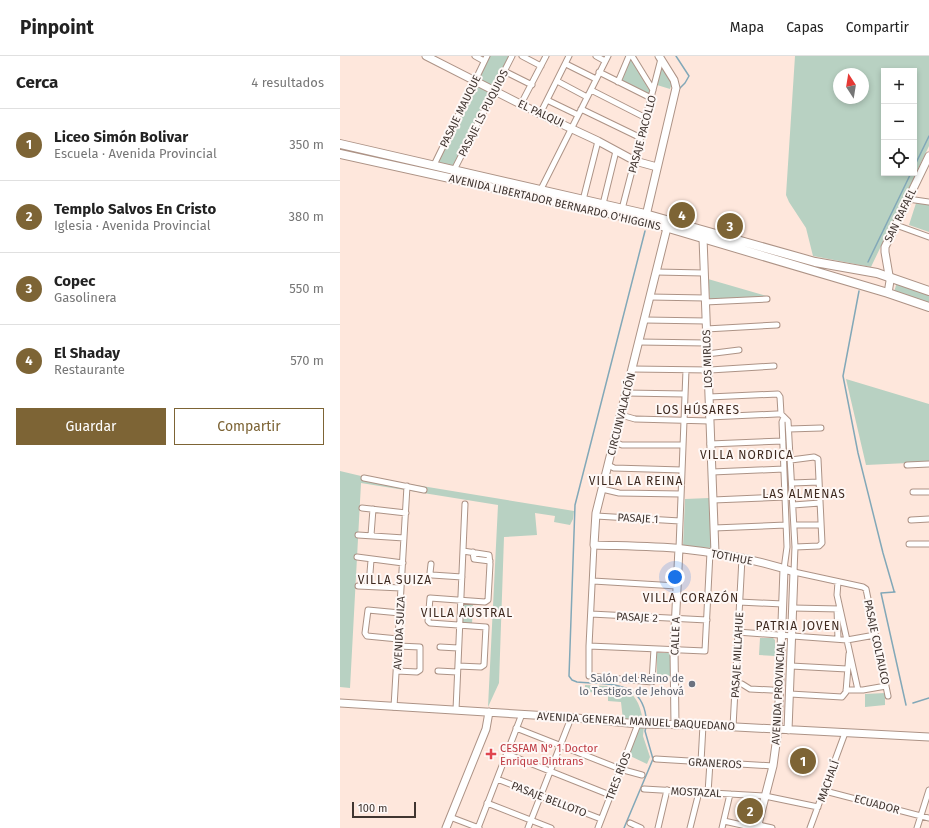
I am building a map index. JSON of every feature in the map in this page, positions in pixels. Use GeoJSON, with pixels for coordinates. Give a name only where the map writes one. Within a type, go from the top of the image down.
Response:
{"type":"FeatureCollection","features":[{"type":"Feature","properties":{"kind":"main road","name":"AVENIDA LIBERTADOR BERNARDO O'HIGGINS"},"geometry":{"type":"LineString","coordinates":[[340,144],[434,165],[542,194],[583,200],[622,209],[667,228],[888,293],[929,307]]}},
{"type":"Feature","properties":{"kind":"main road","name":"AVENIDA LIBERTADOR BERNARDO O'HIGGINS"},"geometry":{"type":"LineString","coordinates":[[340,154],[542,194],[645,218],[815,262],[877,273],[929,291]]}},
{"type":"Feature","properties":{"kind":"street","name":"EL PALQUI"},"geometry":{"type":"LineString","coordinates":[[426,56],[540,114],[598,141],[635,161],[657,168]]}},
{"type":"Feature","properties":{"kind":"street"},"geometry":{"type":"LineString","coordinates":[[475,56],[486,58]]}},
{"type":"Feature","properties":{"kind":"street","name":"PASAJE LS PUQUIOS"},"geometry":{"type":"LineString","coordinates":[[454,170],[512,56]]}},
{"type":"Feature","properties":{"kind":"street"},"geometry":{"type":"LineString","coordinates":[[522,56],[541,66]]}},
{"type":"Feature","properties":{"kind":"street"},"geometry":{"type":"LineString","coordinates":[[521,104],[546,56]]}},
{"type":"Feature","properties":{"kind":"street"},"geometry":{"type":"LineString","coordinates":[[540,114],[570,56]]}},
{"type":"Feature","properties":{"kind":"street"},"geometry":{"type":"LineString","coordinates":[[542,194],[571,128],[606,58],[596,56]]}},
{"type":"Feature","properties":{"kind":"street"},"geometry":{"type":"LineString","coordinates":[[618,82],[630,56]]}},
{"type":"Feature","properties":{"kind":"street"},"geometry":{"type":"LineString","coordinates":[[630,56],[653,90]]}},
{"type":"Feature","properties":{"kind":"street","name":"PASAJE MAUQUE"},"geometry":{"type":"LineString","coordinates":[[434,165],[486,58]]}},
{"type":"Feature","properties":{"kind":"street"},"geometry":{"type":"LineString","coordinates":[[645,218],[676,88],[660,58]]}},
{"type":"Feature","properties":{"kind":"street","name":"PASAJE PACOLLO"},"geometry":{"type":"LineString","coordinates":[[622,209],[660,58]]}},
{"type":"Feature","properties":{"kind":"street"},"geometry":{"type":"LineString","coordinates":[[566,64],[596,80]]}},
{"type":"Feature","properties":{"kind":"street"},"geometry":{"type":"LineString","coordinates":[[504,71],[532,85]]}},
{"type":"Feature","properties":{"kind":"street"},"geometry":{"type":"LineString","coordinates":[[600,72],[651,98]]}},
{"type":"Feature","properties":{"kind":"street"},"geometry":{"type":"LineString","coordinates":[[557,81],[587,97]]}},
{"type":"Feature","properties":{"kind":"street"},"geometry":{"type":"LineString","coordinates":[[591,90],[646,118]]}},
{"type":"Feature","properties":{"kind":"street"},"geometry":{"type":"LineString","coordinates":[[547,100],[578,115]]}},
{"type":"Feature","properties":{"kind":"street"},"geometry":{"type":"LineString","coordinates":[[581,109],[641,138]]}},
{"type":"Feature","properties":{"kind":"street"},"geometry":{"type":"LineString","coordinates":[[583,200],[598,141]]}},
{"type":"Feature","properties":{"kind":"street"},"geometry":{"type":"LineString","coordinates":[[603,204],[616,151]]}},
{"type":"Feature","properties":{"kind":"street","name":"SAN RAFAEL"},"geometry":{"type":"LineString","coordinates":[[888,293],[890,285],[884,248],[929,156]]}},
{"type":"Feature","properties":{"kind":"street"},"geometry":{"type":"LineString","coordinates":[[908,199],[929,202]]}},
{"type":"Feature","properties":{"kind":"street"},"geometry":{"type":"LineString","coordinates":[[896,225],[929,237]]}},
{"type":"Feature","properties":{"kind":"street","name":"CIRCUNVALACIÓN"},"geometry":{"type":"LineString","coordinates":[[654,649],[653,681],[651,682],[590,677],[588,675],[596,516],[667,228]]}},
{"type":"Feature","properties":{"kind":"street","name":"LOS MIRLOS"},"geometry":{"type":"LineString","coordinates":[[703,238],[714,528],[712,552]]}},
{"type":"Feature","properties":{"kind":"street"},"geometry":{"type":"LineString","coordinates":[[656,272],[704,273]]}},
{"type":"Feature","properties":{"kind":"street"},"geometry":{"type":"LineString","coordinates":[[650,297],[705,300],[768,299]]}},
{"type":"Feature","properties":{"kind":"street"},"geometry":{"type":"LineString","coordinates":[[645,320],[706,325],[777,325]]}},
{"type":"Feature","properties":{"kind":"street"},"geometry":{"type":"LineString","coordinates":[[639,342],[706,343]]}},
{"type":"Feature","properties":{"kind":"street"},"geometry":{"type":"LineString","coordinates":[[707,354],[739,350]]}},
{"type":"Feature","properties":{"kind":"street"},"geometry":{"type":"LineString","coordinates":[[632,370],[708,370],[774,366]]}},
{"type":"Feature","properties":{"kind":"street"},"geometry":{"type":"LineString","coordinates":[[679,548],[686,370]]}},
{"type":"Feature","properties":{"kind":"street"},"geometry":{"type":"LineString","coordinates":[[626,393],[685,394]]}},
{"type":"Feature","properties":{"kind":"street"},"geometry":{"type":"LineString","coordinates":[[621,415],[635,419],[684,420],[783,416],[780,396],[778,394],[709,397]]}},
{"type":"Feature","properties":{"kind":"street","name":"AVENIDA PROVINCIAL"},"geometry":{"type":"LineString","coordinates":[[783,416],[788,421],[789,429],[795,547],[788,730]]}},
{"type":"Feature","properties":{"kind":"street","name":"AVENIDA PROVINCIAL"},"geometry":{"type":"LineString","coordinates":[[757,827],[773,766],[778,729],[786,547],[783,416]]}},
{"type":"Feature","properties":{"kind":"street"},"geometry":{"type":"LineString","coordinates":[[789,429],[821,428]]}},
{"type":"Feature","properties":{"kind":"street"},"geometry":{"type":"LineString","coordinates":[[710,444],[783,441]]}},
{"type":"Feature","properties":{"kind":"street"},"geometry":{"type":"LineString","coordinates":[[614,442],[622,445],[683,446]]}},
{"type":"Feature","properties":{"kind":"street"},"geometry":{"type":"LineString","coordinates":[[791,460],[814,457],[818,459],[822,543],[819,546],[795,547]]}},
{"type":"Feature","properties":{"kind":"street"},"geometry":{"type":"LineString","coordinates":[[907,465],[929,464]]}},
{"type":"Feature","properties":{"kind":"street"},"geometry":{"type":"LineString","coordinates":[[608,465],[614,468],[682,470]]}},
{"type":"Feature","properties":{"kind":"street"},"geometry":{"type":"LineString","coordinates":[[712,472],[784,469]]}},
{"type":"Feature","properties":{"kind":"street"},"geometry":{"type":"LineString","coordinates":[[364,478],[424,490]]}},
{"type":"Feature","properties":{"kind":"street"},"geometry":{"type":"LineString","coordinates":[[792,483],[819,482]]}},
{"type":"Feature","properties":{"kind":"street","name":"AVENIDA SUIZA"},"geometry":{"type":"LineString","coordinates":[[394,707],[407,486]]}},
{"type":"Feature","properties":{"kind":"street"},"geometry":{"type":"LineString","coordinates":[[602,489],[619,493],[681,494]]}},
{"type":"Feature","properties":{"kind":"street"},"geometry":{"type":"LineString","coordinates":[[913,492],[929,492]]}},
{"type":"Feature","properties":{"kind":"street"},"geometry":{"type":"LineString","coordinates":[[713,500],[785,497]]}},
{"type":"Feature","properties":{"kind":"street"},"geometry":{"type":"LineString","coordinates":[[793,505],[820,503]]}},
{"type":"Feature","properties":{"kind":"street"},"geometry":{"type":"LineString","coordinates":[[456,710],[465,504]]}},
{"type":"Feature","properties":{"kind":"street"},"geometry":{"type":"LineString","coordinates":[[362,508],[406,513]]}},
{"type":"Feature","properties":{"kind":"street"},"geometry":{"type":"LineString","coordinates":[[371,535],[373,510]]}},
{"type":"Feature","properties":{"kind":"street","name":"PASAJE 1"},"geometry":{"type":"LineString","coordinates":[[596,516],[680,520]]}},
{"type":"Feature","properties":{"kind":"street"},"geometry":{"type":"LineString","coordinates":[[911,520],[929,519]]}},
{"type":"Feature","properties":{"kind":"street"},"geometry":{"type":"LineString","coordinates":[[794,525],[821,524]]}},
{"type":"Feature","properties":{"kind":"street"},"geometry":{"type":"LineString","coordinates":[[714,528],[786,525]]}},
{"type":"Feature","properties":{"kind":"street"},"geometry":{"type":"LineString","coordinates":[[358,535],[404,538]]}},
{"type":"Feature","properties":{"kind":"street"},"geometry":{"type":"LineString","coordinates":[[909,544],[929,544]]}},
{"type":"Feature","properties":{"kind":"street","name":"TOTIHUE"},"geometry":{"type":"LineString","coordinates":[[594,545],[679,548],[712,552],[863,587],[866,589]]}},
{"type":"Feature","properties":{"kind":"street","name":"CALLE A"},"geometry":{"type":"LineString","coordinates":[[675,725],[674,650],[679,548]]}},
{"type":"Feature","properties":{"kind":"street"},"geometry":{"type":"LineString","coordinates":[[458,666],[484,665],[485,626],[428,623],[430,598],[487,602],[490,562],[489,555],[463,551]]}},
{"type":"Feature","properties":{"kind":"street"},"geometry":{"type":"LineString","coordinates":[[589,646],[703,652],[706,650],[712,552]]}},
{"type":"Feature","properties":{"kind":"street"},"geometry":{"type":"LineString","coordinates":[[357,558],[367,558],[371,560],[403,564]]}},
{"type":"Feature","properties":{"kind":"street","name":"PASAJE MILLAHUE"},"geometry":{"type":"LineString","coordinates":[[734,727],[737,632],[742,558]]}},
{"type":"Feature","properties":{"kind":"street"},"geometry":{"type":"LineString","coordinates":[[369,586],[371,560]]}},
{"type":"Feature","properties":{"kind":"street"},"geometry":{"type":"LineString","coordinates":[[431,564],[430,573],[432,575],[462,577]]}},
{"type":"Feature","properties":{"kind":"street"},"geometry":{"type":"LineString","coordinates":[[593,581],[677,586]]}},
{"type":"Feature","properties":{"kind":"street"},"geometry":{"type":"LineString","coordinates":[[838,582],[838,639]]}},
{"type":"Feature","properties":{"kind":"street"},"geometry":{"type":"LineString","coordinates":[[358,586],[401,588]]}},
{"type":"Feature","properties":{"kind":"street","name":"PASAJE COLTAUCO"},"geometry":{"type":"LineString","coordinates":[[866,589],[888,696]]}},
{"type":"Feature","properties":{"kind":"street"},"geometry":{"type":"LineString","coordinates":[[739,602],[783,604]]}},
{"type":"Feature","properties":{"kind":"street"},"geometry":{"type":"LineString","coordinates":[[793,608],[839,609]]}},
{"type":"Feature","properties":{"kind":"street"},"geometry":{"type":"LineString","coordinates":[[839,609],[858,690]]}},
{"type":"Feature","properties":{"kind":"street"},"geometry":{"type":"LineString","coordinates":[[398,639],[365,635],[368,610],[400,613]]}},
{"type":"Feature","properties":{"kind":"street","name":"PASAJE 2"},"geometry":{"type":"LineString","coordinates":[[591,614],[707,620]]}},
{"type":"Feature","properties":{"kind":"street"},"geometry":{"type":"LineString","coordinates":[[737,632],[847,640],[875,635]]}},
{"type":"Feature","properties":{"kind":"street"},"geometry":{"type":"LineString","coordinates":[[397,671],[419,672],[420,647],[398,646]]}},
{"type":"Feature","properties":{"kind":"street"},"geometry":{"type":"LineString","coordinates":[[440,647],[458,648]]}},
{"type":"Feature","properties":{"kind":"street"},"geometry":{"type":"LineString","coordinates":[[790,694],[842,697],[846,690],[849,649]]}},
{"type":"Feature","properties":{"kind":"street"},"geometry":{"type":"LineString","coordinates":[[791,666],[847,669]]}},
{"type":"Feature","properties":{"kind":"street"},"geometry":{"type":"LineString","coordinates":[[438,671],[457,672]]}},
{"type":"Feature","properties":{"kind":"street"},"geometry":{"type":"LineString","coordinates":[[735,684],[742,684],[750,689],[772,690]]}},
{"type":"Feature","properties":{"kind":"street"},"geometry":{"type":"LineString","coordinates":[[846,690],[886,686]]}},
{"type":"Feature","properties":{"kind":"street","name":"AVENIDA GENERAL MANUEL BAQUEDANO"},"geometry":{"type":"LineString","coordinates":[[341,703],[522,714],[638,724],[703,725],[929,737]]}},
{"type":"Feature","properties":{"kind":"street"},"geometry":{"type":"LineString","coordinates":[[446,828],[486,729],[489,712]]}},
{"type":"Feature","properties":{"kind":"street"},"geometry":{"type":"LineString","coordinates":[[450,817],[478,828],[522,714]]}},
{"type":"Feature","properties":{"kind":"street"},"geometry":{"type":"LineString","coordinates":[[528,828],[571,718]]}},
{"type":"Feature","properties":{"kind":"street","name":"TRES RÍOS"},"geometry":{"type":"LineString","coordinates":[[598,828],[638,724]]}},
{"type":"Feature","properties":{"kind":"street"},"geometry":{"type":"LineString","coordinates":[[701,762],[703,725]]}},
{"type":"Feature","properties":{"kind":"street"},"geometry":{"type":"LineString","coordinates":[[516,728],[620,769],[642,775]]}},
{"type":"Feature","properties":{"kind":"street","name":"MACHALÍ"},"geometry":{"type":"LineString","coordinates":[[810,828],[846,733]]}},
{"type":"Feature","properties":{"kind":"street"},"geometry":{"type":"LineString","coordinates":[[506,754],[610,795]]}},
{"type":"Feature","properties":{"kind":"street","name":"GRANEROS"},"geometry":{"type":"LineString","coordinates":[[656,759],[773,766]]}},
{"type":"Feature","properties":{"kind":"street"},"geometry":{"type":"LineString","coordinates":[[708,793],[710,762]]}},
{"type":"Feature","properties":{"kind":"street","name":"PASAJE BELLOTO"},"geometry":{"type":"LineString","coordinates":[[497,779],[601,819]]}},
{"type":"Feature","properties":{"kind":"street","name":"MOSTAZAL"},"geometry":{"type":"LineString","coordinates":[[644,789],[765,796],[818,807]]}},
{"type":"Feature","properties":{"kind":"street"},"geometry":{"type":"LineString","coordinates":[[658,828],[667,790]]}},
{"type":"Feature","properties":{"kind":"street","name":"ECUADOR"},"geometry":{"type":"LineString","coordinates":[[825,790],[929,818]]}},
{"type":"Feature","properties":{"kind":"street"},"geometry":{"type":"LineString","coordinates":[[917,828],[929,790]]}},
{"type":"Feature","properties":{"kind":"street"},"geometry":{"type":"LineString","coordinates":[[690,828],[699,792]]}},
{"type":"Feature","properties":{"kind":"street"},"geometry":{"type":"LineString","coordinates":[[722,828],[730,794]]}},
{"type":"Feature","properties":{"kind":"street"},"geometry":{"type":"LineString","coordinates":[[487,803],[551,828]]}},
{"type":"Feature","properties":{"kind":"street"},"geometry":{"type":"LineString","coordinates":[[724,821],[772,828]]}},
{"type":"Feature","properties":{"kind":"street"},"geometry":{"type":"LineString","coordinates":[[630,823],[640,828]]}},
{"type":"Feature","properties":{"kind":"green space"},"geometry":{"type":"Polygon","coordinates":[[[489,56],[510,56],[454,167],[435,161],[489,56]]]}},
{"type":"Feature","properties":{"kind":"green space"},"geometry":{"type":"Polygon","coordinates":[[[795,56],[929,56],[929,146],[917,171],[917,68],[881,68],[881,176],[915,176],[871,267],[813,256],[806,228],[786,195],[795,56]]]}},
{"type":"Feature","properties":{"kind":"green space"},"geometry":{"type":"Polygon","coordinates":[[[630,58],[650,91],[649,96],[620,81],[630,58]]]}},
{"type":"Feature","properties":{"kind":"green space"},"geometry":{"type":"Polygon","coordinates":[[[662,66],[672,83],[670,89],[657,85],[662,66]]]}},
{"type":"Feature","properties":{"kind":"green space"},"geometry":{"type":"Polygon","coordinates":[[[917,200],[929,204],[929,232],[909,225],[917,200]]]}},
{"type":"Feature","properties":{"kind":"green space"},"geometry":{"type":"Polygon","coordinates":[[[708,279],[770,297],[710,300],[708,279]]]}},
{"type":"Feature","properties":{"kind":"green space"},"geometry":{"type":"Polygon","coordinates":[[[897,282],[929,294],[929,304],[894,292],[897,282]]]}},
{"type":"Feature","properties":{"kind":"green space"},"geometry":{"type":"Polygon","coordinates":[[[846,379],[929,404],[929,462],[866,465],[846,379]]]}},
{"type":"Feature","properties":{"kind":"green space"},"geometry":{"type":"Polygon","coordinates":[[[340,471],[361,476],[574,511],[573,519],[570,525],[554,522],[555,516],[535,513],[537,535],[504,537],[499,683],[488,707],[498,505],[361,483],[350,688],[340,687],[340,471]]]}},
{"type":"Feature","properties":{"kind":"green space"},"geometry":{"type":"Polygon","coordinates":[[[709,498],[712,548],[683,546],[685,499],[709,498]]]}},
{"type":"Feature","properties":{"kind":"green space"},"geometry":{"type":"Polygon","coordinates":[[[463,603],[473,604],[472,624],[462,623],[463,603]]]}},
{"type":"Feature","properties":{"kind":"green space"},"geometry":{"type":"Polygon","coordinates":[[[760,638],[773,638],[775,640],[775,656],[759,655],[760,638]]]}},
{"type":"Feature","properties":{"kind":"green space"},"geometry":{"type":"Polygon","coordinates":[[[657,653],[671,653],[670,676],[657,675],[657,653]]]}},
{"type":"Feature","properties":{"kind":"green space"},"geometry":{"type":"Polygon","coordinates":[[[585,685],[607,686],[624,689],[636,699],[643,721],[623,720],[621,702],[608,701],[608,693],[585,692],[585,685]]]}},
{"type":"Feature","properties":{"kind":"green space"},"geometry":{"type":"Polygon","coordinates":[[[885,693],[885,705],[865,707],[865,694],[885,693]]]}},
{"type":"Feature","properties":{"kind":"green space"},"geometry":{"type":"Polygon","coordinates":[[[638,725],[644,726],[643,736],[650,757],[647,764],[626,754],[638,725]]]}},
{"type":"Feature","properties":{"kind":"waterway"},"geometry":{"type":"LineString","coordinates":[[676,56],[689,76],[678,90]]}},
{"type":"Feature","properties":{"kind":"waterway"},"geometry":{"type":"LineString","coordinates":[[917,161],[929,136]]}},
{"type":"Feature","properties":{"kind":"waterway"},"geometry":{"type":"LineString","coordinates":[[868,262],[910,176]]}},
{"type":"Feature","properties":{"kind":"waterway"},"geometry":{"type":"LineString","coordinates":[[645,231],[575,505],[569,676],[572,680],[577,682],[611,684],[630,690],[637,696],[643,705],[646,717]]}},
{"type":"Feature","properties":{"kind":"waterway"},"geometry":{"type":"LineString","coordinates":[[859,291],[843,376],[858,453],[894,591]]}},
{"type":"Feature","properties":{"kind":"waterway"},"geometry":{"type":"LineString","coordinates":[[895,592],[881,593],[906,705]]}},
{"type":"Feature","properties":{"kind":"waterway"},"geometry":{"type":"LineString","coordinates":[[913,703],[929,698]]}},
{"type":"Feature","properties":{"kind":"waterway"},"geometry":{"type":"LineString","coordinates":[[624,828],[653,759],[645,731],[646,727]]}},
{"type":"Feature","properties":{"kind":"place","name":"El Shaday"},"geometry":{"type":"Point","coordinates":[682,215]}},
{"type":"Feature","properties":{"kind":"place","name":"Copec"},"geometry":{"type":"Point","coordinates":[730,226]}},
{"type":"Feature","properties":{"kind":"place","name":"Salón del Reino de lo Testigos de Jehová"},"geometry":{"type":"Point","coordinates":[692,684]}},
{"type":"Feature","properties":{"kind":"place","name":"CESFAM N° 1 Doctor Enrique Dintrans"},"geometry":{"type":"Point","coordinates":[491,754]}},
{"type":"Feature","properties":{"kind":"place","name":"Liceo Simón Bolivar"},"geometry":{"type":"Point","coordinates":[803,761]}},
{"type":"Feature","properties":{"kind":"place","name":"Templo Salvos En Cristo"},"geometry":{"type":"Point","coordinates":[750,811]}},
{"type":"Feature","properties":{"kind":"district","name":"LOS HÚSARES"},"geometry":{"type":"Point","coordinates":[698,410]}},
{"type":"Feature","properties":{"kind":"district","name":"VILLA NORDICA"},"geometry":{"type":"Point","coordinates":[747,455]}},
{"type":"Feature","properties":{"kind":"district","name":"VILLA LA REINA"},"geometry":{"type":"Point","coordinates":[636,481]}},
{"type":"Feature","properties":{"kind":"district","name":"LAS ALMENAS"},"geometry":{"type":"Point","coordinates":[804,494]}},
{"type":"Feature","properties":{"kind":"district","name":"VILLA SUIZA"},"geometry":{"type":"Point","coordinates":[395,580]}},
{"type":"Feature","properties":{"kind":"district","name":"VILLA CORAZÓN"},"geometry":{"type":"Point","coordinates":[691,598]}},
{"type":"Feature","properties":{"kind":"district","name":"VILLA AUSTRAL"},"geometry":{"type":"Point","coordinates":[467,613]}},
{"type":"Feature","properties":{"kind":"district","name":"PATRIA JOVEN"},"geometry":{"type":"Point","coordinates":[798,626]}}]}
